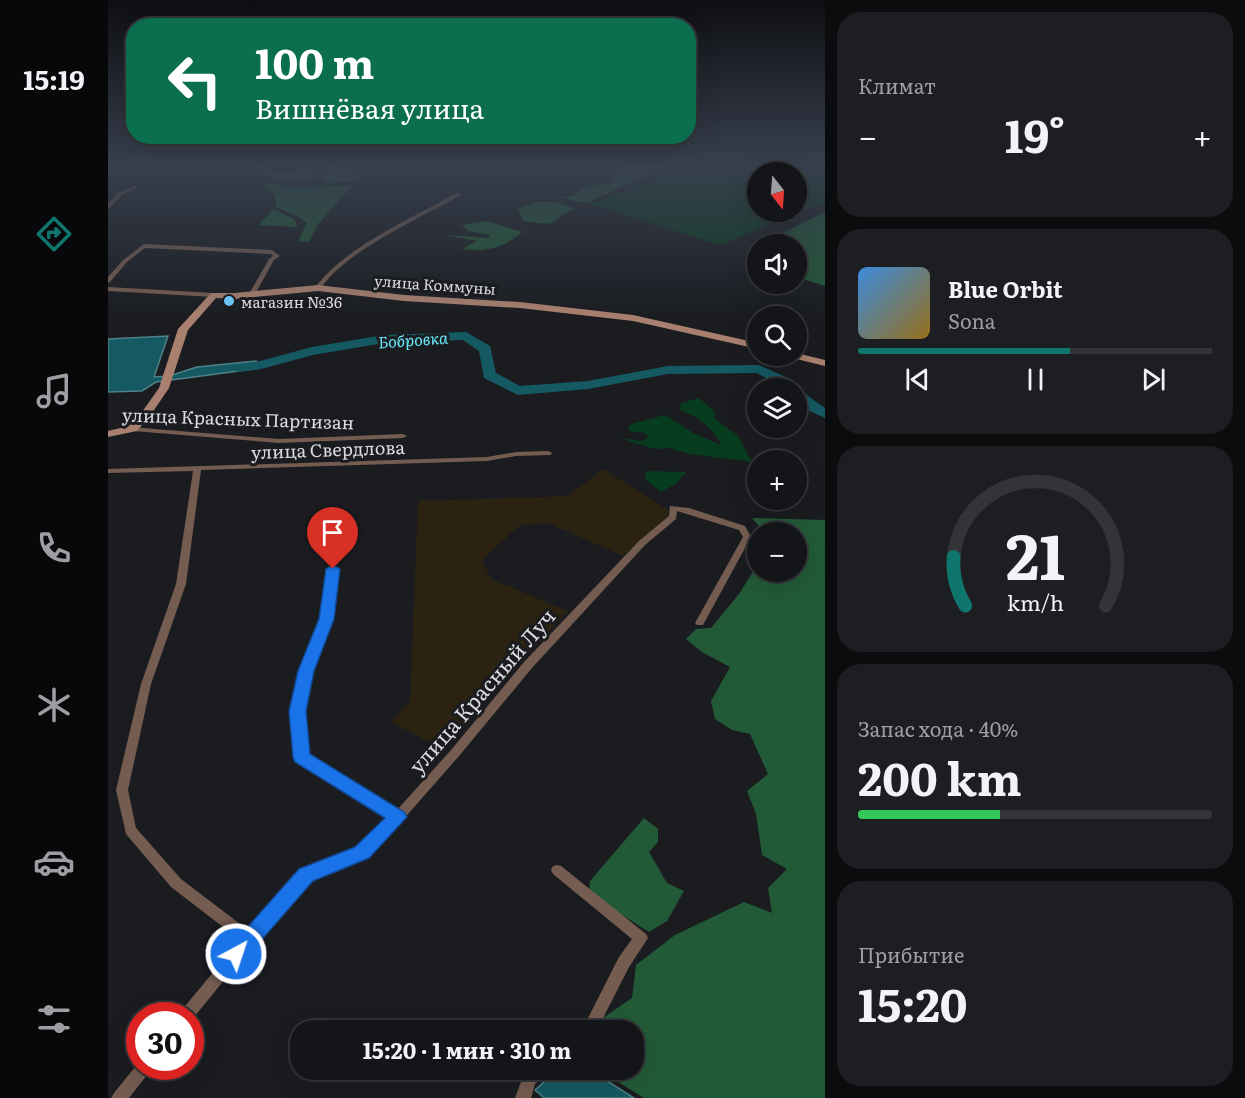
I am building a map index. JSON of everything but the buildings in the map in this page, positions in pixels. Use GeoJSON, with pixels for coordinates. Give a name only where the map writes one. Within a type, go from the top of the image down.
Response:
{"type":"FeatureCollection","features":[{"type":"Feature","properties":{"kind":"street"},"geometry":{"type":"LineString","coordinates":[[318,288],[320,282],[375,240],[420,215]]}},
{"type":"Feature","properties":{"kind":"street"},"geometry":{"type":"LineString","coordinates":[[108,281],[125,261],[144,246],[272,252],[277,256],[272,259],[252,294]]}},
{"type":"Feature","properties":{"kind":"street","name":"улица Коммуны"},"geometry":{"type":"LineString","coordinates":[[108,289],[214,295],[318,288],[404,298],[520,305],[603,314],[747,344]]}},
{"type":"Feature","properties":{"kind":"street"},"geometry":{"type":"LineString","coordinates":[[133,429],[164,388],[183,329],[214,295]]}},
{"type":"Feature","properties":{"kind":"street"},"geometry":{"type":"LineString","coordinates":[[807,359],[825,363]]}},
{"type":"Feature","properties":{"kind":"street","name":"улица Красных Партизан"},"geometry":{"type":"LineString","coordinates":[[109,433],[133,429],[279,441],[404,436]]}},
{"type":"Feature","properties":{"kind":"street","name":"улица Свердлова"},"geometry":{"type":"LineString","coordinates":[[108,471],[487,459],[516,454],[548,453]]}},
{"type":"Feature","properties":{"kind":"street"},"geometry":{"type":"LineString","coordinates":[[197,468],[181,584],[147,684],[122,790],[130,830],[176,883],[249,939]]}},
{"type":"Feature","properties":{"kind":"street","name":"улица Красный Луч"},"geometry":{"type":"LineString","coordinates":[[197,1002],[306,875],[362,853],[398,817],[528,665],[642,543],[673,517],[673,508],[742,528],[747,537],[700,623]]}},
{"type":"Feature","properties":{"kind":"street"},"geometry":{"type":"LineString","coordinates":[[333,569],[327,619],[306,671],[297,711],[301,757],[398,817]]}},
{"type":"Feature","properties":{"kind":"street"},"geometry":{"type":"LineString","coordinates":[[557,870],[641,938],[624,962],[595,1020]]}},
{"type":"Feature","properties":{"kind":"street"},"geometry":{"type":"LineString","coordinates":[[119,1098],[134,1080]]}},
{"type":"Feature","properties":{"kind":"street"},"geometry":{"type":"LineString","coordinates":[[523,1098],[528,1080]]}},
{"type":"Feature","properties":{"kind":"shaded area"},"geometry":{"type":"Polygon","coordinates":[[[603,469],[669,510],[667,518],[623,556],[548,523],[520,525],[482,560],[491,579],[568,611],[443,749],[391,722],[410,701],[418,501],[568,496],[603,469]]]}},
{"type":"Feature","properties":{"kind":"green space"},"geometry":{"type":"Polygon","coordinates":[[[268,215],[286,215],[295,220],[297,227],[258,225],[268,215]]]}},
{"type":"Feature","properties":{"kind":"green space"},"geometry":{"type":"Polygon","coordinates":[[[295,215],[326,215],[318,224],[309,242],[298,241],[307,223],[295,215]]]}},
{"type":"Feature","properties":{"kind":"green space"},"geometry":{"type":"Polygon","coordinates":[[[521,215],[563,215],[549,224],[523,221],[521,215]]]}},
{"type":"Feature","properties":{"kind":"green space"},"geometry":{"type":"Polygon","coordinates":[[[626,215],[747,215],[747,222],[776,222],[719,245],[626,215]]]}},
{"type":"Feature","properties":{"kind":"green space"},"geometry":{"type":"Polygon","coordinates":[[[819,215],[825,215],[825,286],[807,280],[807,234],[781,234],[819,215]]]}},
{"type":"Feature","properties":{"kind":"green space"},"geometry":{"type":"Polygon","coordinates":[[[487,221],[522,232],[494,248],[479,250],[462,249],[477,241],[445,235],[488,238],[490,235],[468,231],[462,225],[487,221]]]}},
{"type":"Feature","properties":{"kind":"green space"},"geometry":{"type":"Polygon","coordinates":[[[699,398],[716,413],[714,418],[738,436],[747,453],[747,461],[689,454],[669,448],[655,449],[619,438],[642,441],[649,437],[640,431],[632,433],[628,427],[631,424],[665,415],[695,434],[721,445],[704,423],[680,410],[681,403],[699,398]]]}},
{"type":"Feature","properties":{"kind":"green space"},"geometry":{"type":"Polygon","coordinates":[[[646,471],[686,472],[677,483],[661,492],[645,479],[646,471]]]}},
{"type":"Feature","properties":{"kind":"green space"},"geometry":{"type":"Polygon","coordinates":[[[752,518],[825,520],[825,1098],[644,1098],[615,1080],[644,1080],[644,1020],[600,1020],[632,998],[636,965],[675,935],[744,902],[772,913],[768,888],[787,869],[762,855],[756,814],[747,791],[768,774],[750,734],[732,730],[715,719],[711,701],[730,667],[702,652],[686,639],[696,629],[711,628],[747,581],[807,582],[807,522],[755,522],[752,518]]]}},
{"type":"Feature","properties":{"kind":"green space"},"geometry":{"type":"Polygon","coordinates":[[[644,818],[658,829],[658,842],[649,852],[667,883],[684,891],[667,921],[649,932],[589,894],[590,881],[644,818]]]}},
{"type":"Feature","properties":{"kind":"water"},"geometry":{"type":"Polygon","coordinates":[[[168,336],[154,377],[169,376],[197,367],[256,361],[261,368],[156,382],[142,391],[108,392],[108,339],[168,336]]]}},
{"type":"Feature","properties":{"kind":"water"},"geometry":{"type":"Polygon","coordinates":[[[546,1080],[606,1080],[634,1098],[544,1098],[535,1090],[546,1080]]]}},
{"type":"Feature","properties":{"kind":"waterway","name":"Бобровка"},"geometry":{"type":"LineString","coordinates":[[238,368],[261,365],[312,351],[384,339],[466,336],[485,349],[489,375],[518,391],[588,385],[668,370],[759,369],[777,378]]}},
{"type":"Feature","properties":{"kind":"waterway","name":"Бобровка"},"geometry":{"type":"LineString","coordinates":[[807,404],[825,414]]}},
{"type":"Feature","properties":{"kind":"waterway","name":"Бобровка"},"geometry":{"type":"LineString","coordinates":[[820,411],[825,409]]}},
{"type":"Feature","properties":{"kind":"place","name":"магазин №36"},"geometry":{"type":"Point","coordinates":[229,301]}},
{"type":"Feature","properties":{"kind":"route"},"geometry":{"type":"LineString","coordinates":[[236,954],[306,875],[362,853],[398,817],[301,757],[297,711],[306,671],[327,619],[333,569]]}}]}
